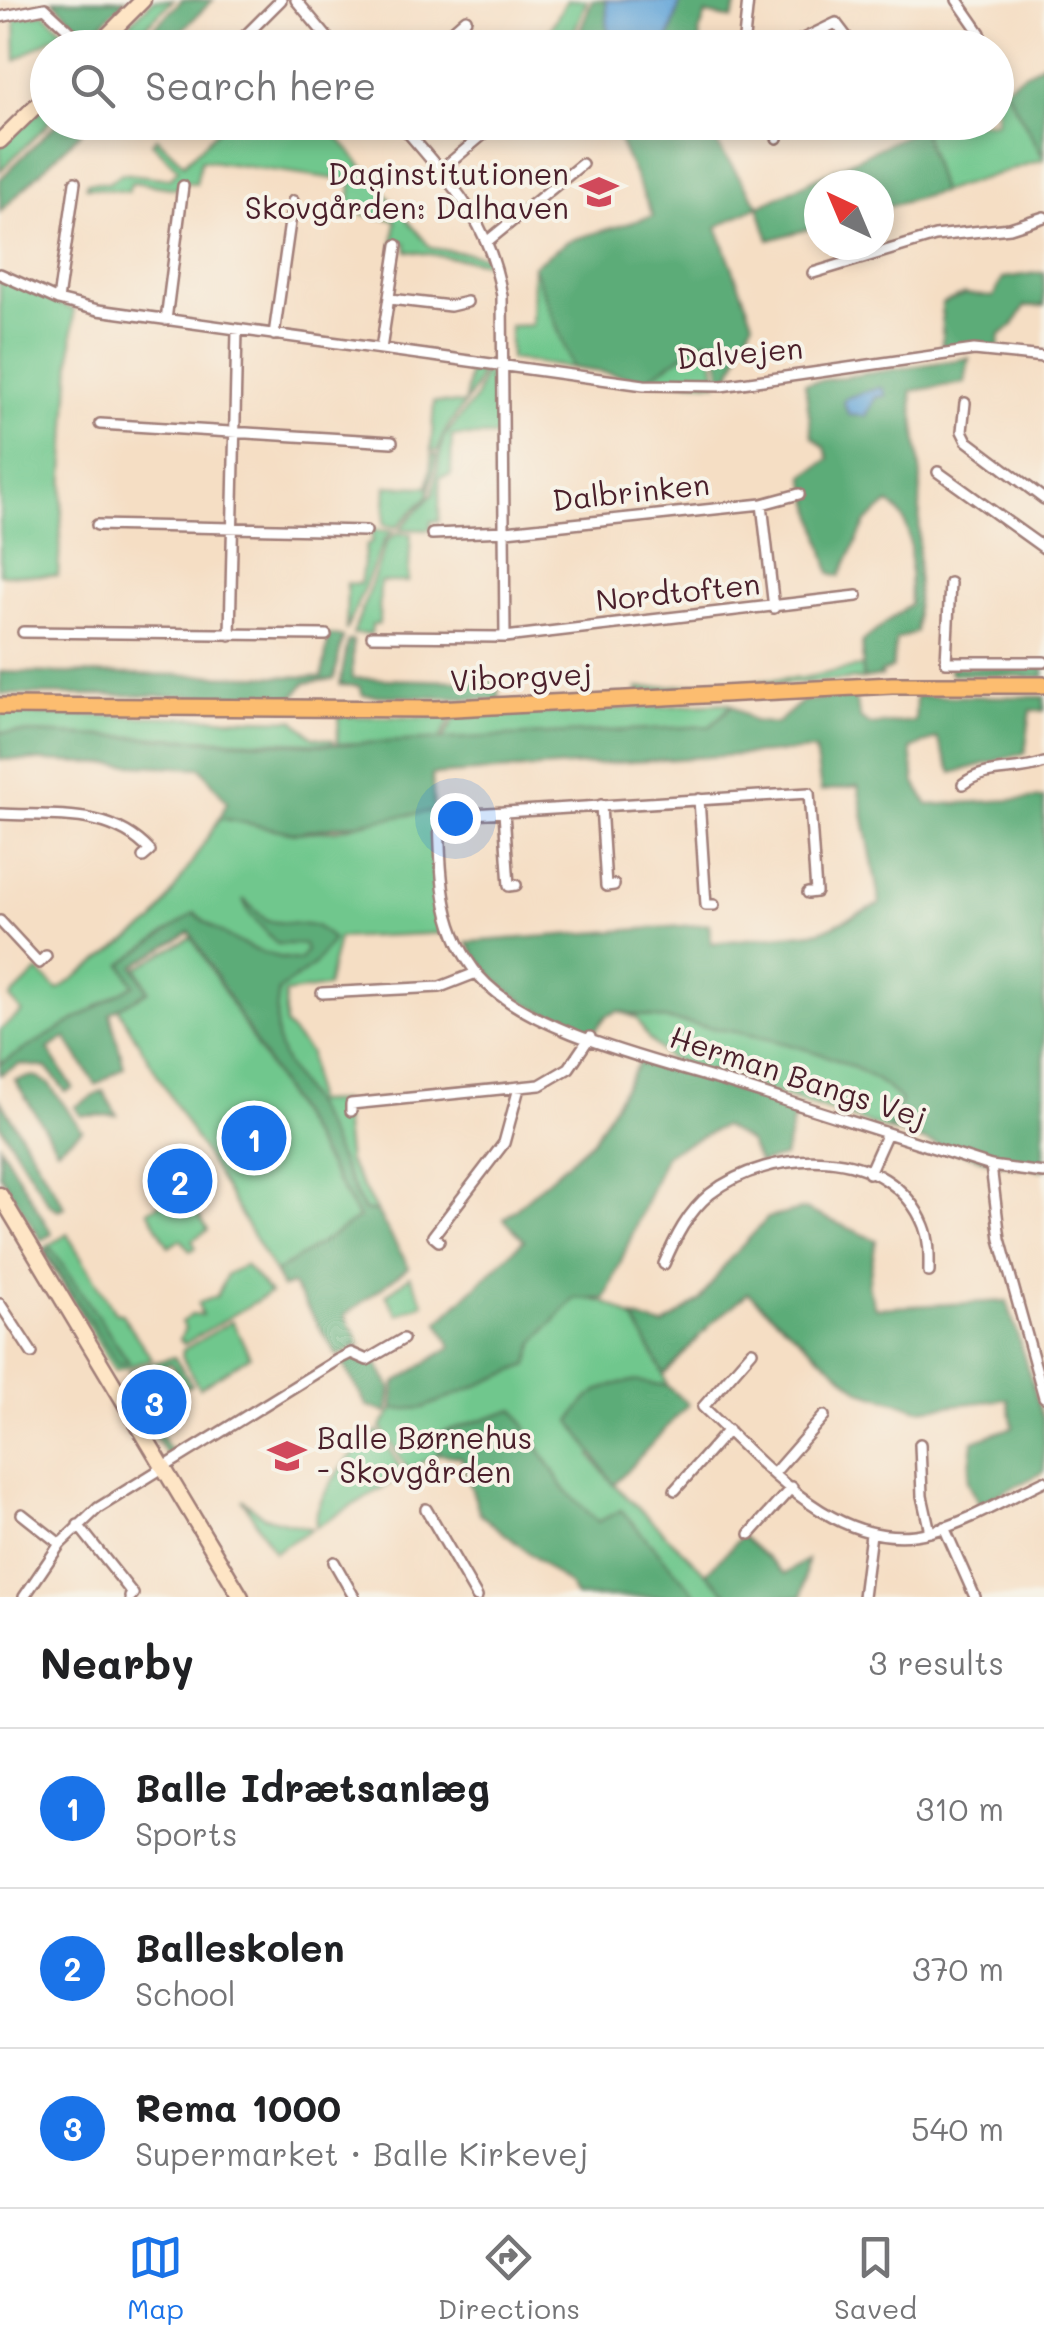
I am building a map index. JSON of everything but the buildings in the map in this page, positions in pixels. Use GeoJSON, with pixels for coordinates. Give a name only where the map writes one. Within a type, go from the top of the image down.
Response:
{"type":"FeatureCollection","features":[{"type":"Feature","properties":{"kind":"main road","name":"Viborgvej"},"geometry":{"type":"LineString","coordinates":[[0,706],[436,709],[928,683],[1044,685]]}},
{"type":"Feature","properties":{"kind":"street"},"geometry":{"type":"LineString","coordinates":[[110,30],[142,0]]}},
{"type":"Feature","properties":{"kind":"street"},"geometry":{"type":"LineString","coordinates":[[251,30],[281,0]]}},
{"type":"Feature","properties":{"kind":"street"},"geometry":{"type":"LineString","coordinates":[[296,0],[321,30]]}},
{"type":"Feature","properties":{"kind":"street"},"geometry":{"type":"LineString","coordinates":[[746,30],[748,0]]}},
{"type":"Feature","properties":{"kind":"street"},"geometry":{"type":"LineString","coordinates":[[957,0],[978,30]]}},
{"type":"Feature","properties":{"kind":"street"},"geometry":{"type":"LineString","coordinates":[[0,17],[45,8],[70,30]]}},
{"type":"Feature","properties":{"kind":"street"},"geometry":{"type":"LineString","coordinates":[[453,30],[466,19]]}},
{"type":"Feature","properties":{"kind":"street"},"geometry":{"type":"LineString","coordinates":[[821,30],[836,23],[842,30]]}},
{"type":"Feature","properties":{"kind":"street"},"geometry":{"type":"LineString","coordinates":[[0,141],[30,112]]}},
{"type":"Feature","properties":{"kind":"street"},"geometry":{"type":"LineString","coordinates":[[414,140],[489,240],[502,296],[505,638]]}},
{"type":"Feature","properties":{"kind":"street"},"geometry":{"type":"LineString","coordinates":[[440,171],[477,140]]}},
{"type":"Feature","properties":{"kind":"street"},"geometry":{"type":"LineString","coordinates":[[489,240],[582,164]]}},
{"type":"Feature","properties":{"kind":"street"},"geometry":{"type":"LineString","coordinates":[[58,300],[75,182]]}},
{"type":"Feature","properties":{"kind":"street"},"geometry":{"type":"LineString","coordinates":[[166,320],[183,186]]}},
{"type":"Feature","properties":{"kind":"street"},"geometry":{"type":"LineString","coordinates":[[274,334],[293,201]]}},
{"type":"Feature","properties":{"kind":"street"},"geometry":{"type":"LineString","coordinates":[[814,273],[935,236],[1010,228],[1044,217]]}},
{"type":"Feature","properties":{"kind":"street"},"geometry":{"type":"LineString","coordinates":[[381,349],[397,245]]}},
{"type":"Feature","properties":{"kind":"street","name":"Dalvejen"},"geometry":{"type":"LineString","coordinates":[[0,274],[58,300],[166,320],[692,388],[974,350],[1044,357]]}},
{"type":"Feature","properties":{"kind":"street"},"geometry":{"type":"LineString","coordinates":[[390,299],[450,306],[467,302]]}},
{"type":"Feature","properties":{"kind":"street"},"geometry":{"type":"LineString","coordinates":[[230,635],[236,330]]}},
{"type":"Feature","properties":{"kind":"street"},"geometry":{"type":"LineString","coordinates":[[965,403],[962,430],[967,441],[1044,499]]}},
{"type":"Feature","properties":{"kind":"street"},"geometry":{"type":"LineString","coordinates":[[100,424],[392,442]]}},
{"type":"Feature","properties":{"kind":"street"},"geometry":{"type":"LineString","coordinates":[[938,472],[1044,548]]}},
{"type":"Feature","properties":{"kind":"street","name":"Dalbrinken"},"geometry":{"type":"LineString","coordinates":[[432,534],[506,531],[762,504],[799,494]]}},
{"type":"Feature","properties":{"kind":"street"},"geometry":{"type":"LineString","coordinates":[[762,504],[774,608]]}},
{"type":"Feature","properties":{"kind":"street"},"geometry":{"type":"LineString","coordinates":[[96,524],[366,531]]}},
{"type":"Feature","properties":{"kind":"street"},"geometry":{"type":"LineString","coordinates":[[950,583],[946,662],[1044,662]]}},
{"type":"Feature","properties":{"kind":"street","name":"Nordtoften"},"geometry":{"type":"LineString","coordinates":[[372,636],[505,638],[857,596]]}},
{"type":"Feature","properties":{"kind":"street"},"geometry":{"type":"LineString","coordinates":[[23,632],[326,635]]}},
{"type":"Feature","properties":{"kind":"street"},"geometry":{"type":"LineString","coordinates":[[963,784],[987,770],[1018,771],[1044,763]]}},
{"type":"Feature","properties":{"kind":"street","name":"Herman Bangs Vej"},"geometry":{"type":"LineString","coordinates":[[808,893],[816,892],[809,793],[439,816],[445,907],[452,931],[476,973],[510,1004],[590,1038],[991,1166],[1044,1173]]}},
{"type":"Feature","properties":{"kind":"street"},"geometry":{"type":"LineString","coordinates":[[699,799],[706,905],[714,905]]}},
{"type":"Feature","properties":{"kind":"street"},"geometry":{"type":"LineString","coordinates":[[601,805],[606,886],[614,886]]}},
{"type":"Feature","properties":{"kind":"street"},"geometry":{"type":"LineString","coordinates":[[504,812],[509,886],[516,885]]}},
{"type":"Feature","properties":{"kind":"street"},"geometry":{"type":"LineString","coordinates":[[0,814],[100,819],[119,824],[150,851],[143,857]]}},
{"type":"Feature","properties":{"kind":"street"},"geometry":{"type":"LineString","coordinates":[[0,921],[38,963],[46,956]]}},
{"type":"Feature","properties":{"kind":"street"},"geometry":{"type":"LineString","coordinates":[[322,993],[440,987],[476,973]]}},
{"type":"Feature","properties":{"kind":"street"},"geometry":{"type":"LineString","coordinates":[[351,1111],[350,1104],[519,1088],[554,1079],[582,1053],[590,1038]]}},
{"type":"Feature","properties":{"kind":"street"},"geometry":{"type":"LineString","coordinates":[[439,1241],[433,1236],[504,1143],[519,1088]]}},
{"type":"Feature","properties":{"kind":"street"},"geometry":{"type":"LineString","coordinates":[[869,1174],[887,1133]]}},
{"type":"Feature","properties":{"kind":"street"},"geometry":{"type":"LineString","coordinates":[[664,1264],[690,1214],[718,1188],[750,1170],[798,1158],[847,1164],[869,1174],[916,1210],[928,1238],[930,1272]]}},
{"type":"Feature","properties":{"kind":"street"},"geometry":{"type":"LineString","coordinates":[[991,1166],[1000,1239],[1044,1398]]}},
{"type":"Feature","properties":{"kind":"street"},"geometry":{"type":"LineString","coordinates":[[0,1195],[6,1218],[164,1467],[241,1597]]}},
{"type":"Feature","properties":{"kind":"street"},"geometry":{"type":"LineString","coordinates":[[0,1304],[32,1353]]}},
{"type":"Feature","properties":{"kind":"street"},"geometry":{"type":"LineString","coordinates":[[24,1597],[78,1525],[337,1360],[351,1353],[367,1360],[403,1339]]}},
{"type":"Feature","properties":{"kind":"street"},"geometry":{"type":"LineString","coordinates":[[752,1351],[703,1406],[792,1487],[835,1520],[871,1534],[930,1532],[1044,1481]]}},
{"type":"Feature","properties":{"kind":"street"},"geometry":{"type":"LineString","coordinates":[[775,1472],[824,1416]]}},
{"type":"Feature","properties":{"kind":"street"},"geometry":{"type":"LineString","coordinates":[[675,1490],[728,1430]]}},
{"type":"Feature","properties":{"kind":"street"},"geometry":{"type":"LineString","coordinates":[[920,1444],[922,1496],[930,1532]]}},
{"type":"Feature","properties":{"kind":"street"},"geometry":{"type":"LineString","coordinates":[[750,1534],[792,1487]]}},
{"type":"Feature","properties":{"kind":"street"},"geometry":{"type":"LineString","coordinates":[[426,1509],[477,1597]]}},
{"type":"Feature","properties":{"kind":"street"},"geometry":{"type":"LineString","coordinates":[[22,1514],[60,1544]]}},
{"type":"Feature","properties":{"kind":"street"},"geometry":{"type":"LineString","coordinates":[[78,1525],[133,1594],[130,1597]]}},
{"type":"Feature","properties":{"kind":"street"},"geometry":{"type":"LineString","coordinates":[[944,1527],[974,1597]]}},
{"type":"Feature","properties":{"kind":"street"},"geometry":{"type":"LineString","coordinates":[[863,1597],[871,1534]]}},
{"type":"Feature","properties":{"kind":"street"},"geometry":{"type":"LineString","coordinates":[[334,1562],[354,1597]]}},
{"type":"Feature","properties":{"kind":"green space"},"geometry":{"type":"Polygon","coordinates":[[[53,0],[125,0],[96,30],[82,30],[53,0]]]}},
{"type":"Feature","properties":{"kind":"green space"},"geometry":{"type":"Polygon","coordinates":[[[153,0],[173,0],[142,30],[123,30],[153,0]]]}},
{"type":"Feature","properties":{"kind":"green space"},"geometry":{"type":"Polygon","coordinates":[[[182,0],[213,0],[182,30],[151,30],[182,0]]]}},
{"type":"Feature","properties":{"kind":"green space"},"geometry":{"type":"Polygon","coordinates":[[[567,0],[587,0],[575,30],[550,30],[567,0]]]}},
{"type":"Feature","properties":{"kind":"green space"},"geometry":{"type":"Polygon","coordinates":[[[592,0],[606,0],[608,30],[580,30],[592,0]]]}},
{"type":"Feature","properties":{"kind":"green space"},"geometry":{"type":"Polygon","coordinates":[[[681,0],[738,0],[732,19],[706,14],[700,30],[672,30],[681,0]]]}},
{"type":"Feature","properties":{"kind":"green space"},"geometry":{"type":"Polygon","coordinates":[[[44,13],[63,30],[30,30],[30,52],[16,60],[15,18],[44,13]]]}},
{"type":"Feature","properties":{"kind":"green space"},"geometry":{"type":"Polygon","coordinates":[[[1044,62],[1044,157],[1014,104],[1014,81],[1044,62]]]}},
{"type":"Feature","properties":{"kind":"green space"},"geometry":{"type":"Polygon","coordinates":[[[1014,105],[1044,159],[941,192],[926,140],[1014,140],[1014,105]]]}},
{"type":"Feature","properties":{"kind":"green space"},"geometry":{"type":"Polygon","coordinates":[[[30,119],[32,140],[0,171],[0,146],[30,119]]]}},
{"type":"Feature","properties":{"kind":"green space"},"geometry":{"type":"Polygon","coordinates":[[[40,140],[73,140],[0,212],[0,179],[40,140]]]}},
{"type":"Feature","properties":{"kind":"green space"},"geometry":{"type":"Polygon","coordinates":[[[155,140],[184,164],[208,140],[340,140],[431,248],[487,256],[488,263],[407,251],[406,243],[393,243],[396,220],[349,212],[351,181],[201,160],[196,184],[181,181],[178,189],[132,182],[128,192],[86,187],[87,182],[108,183],[122,173],[170,179],[178,169],[152,143],[155,140]]]}},
{"type":"Feature","properties":{"kind":"green space"},"geometry":{"type":"Polygon","coordinates":[[[619,140],[714,140],[759,206],[804,184],[804,230],[769,240],[758,206],[717,227],[753,321],[728,380],[721,378],[718,346],[706,340],[646,379],[573,368],[533,266],[568,241],[653,216],[619,140]]]}},
{"type":"Feature","properties":{"kind":"green space"},"geometry":{"type":"Polygon","coordinates":[[[895,140],[926,140],[941,192],[894,205],[894,170],[833,170],[895,140]]]}},
{"type":"Feature","properties":{"kind":"green space"},"geometry":{"type":"Polygon","coordinates":[[[533,266],[573,368],[510,359],[510,326],[532,325],[533,266]]]}},
{"type":"Feature","properties":{"kind":"green space"},"geometry":{"type":"Polygon","coordinates":[[[1044,272],[1044,306],[1025,306],[1014,325],[1000,335],[999,346],[942,349],[942,303],[965,294],[993,297],[1003,278],[1044,272]]]}},
{"type":"Feature","properties":{"kind":"green space"},"geometry":{"type":"Polygon","coordinates":[[[0,279],[74,310],[58,576],[0,574],[0,279]]]}},
{"type":"Feature","properties":{"kind":"green space"},"geometry":{"type":"Polygon","coordinates":[[[706,340],[712,343],[717,383],[646,379],[706,340]]]}},
{"type":"Feature","properties":{"kind":"green space"},"geometry":{"type":"Polygon","coordinates":[[[969,358],[965,383],[911,391],[921,477],[916,632],[896,640],[892,668],[880,673],[882,676],[863,679],[862,642],[910,604],[909,535],[899,512],[889,503],[866,522],[840,576],[830,573],[804,476],[829,459],[825,448],[812,436],[805,383],[969,358]]]}},
{"type":"Feature","properties":{"kind":"green space"},"geometry":{"type":"Polygon","coordinates":[[[469,370],[480,372],[476,383],[465,403],[469,370]]]}},
{"type":"Feature","properties":{"kind":"green space"},"geometry":{"type":"Polygon","coordinates":[[[484,371],[496,383],[497,436],[452,436],[451,475],[440,477],[439,521],[431,521],[430,530],[400,529],[433,494],[443,438],[476,398],[484,371]]]}},
{"type":"Feature","properties":{"kind":"green space"},"geometry":{"type":"Polygon","coordinates":[[[434,402],[464,404],[438,451],[431,451],[434,402]]]}},
{"type":"Feature","properties":{"kind":"green space"},"geometry":{"type":"Polygon","coordinates":[[[432,454],[437,455],[428,496],[397,527],[384,525],[386,486],[428,487],[432,454]]]}},
{"type":"Feature","properties":{"kind":"green space"},"geometry":{"type":"Polygon","coordinates":[[[372,530],[394,531],[385,539],[346,631],[347,583],[360,584],[372,530]]]}},
{"type":"Feature","properties":{"kind":"green space"},"geometry":{"type":"Polygon","coordinates":[[[398,533],[411,534],[408,582],[380,582],[379,624],[372,625],[371,634],[353,634],[387,541],[398,533]]]}},
{"type":"Feature","properties":{"kind":"green space"},"geometry":{"type":"Polygon","coordinates":[[[329,635],[343,637],[334,679],[305,683],[294,697],[0,694],[0,672],[322,677],[329,635]]]}},
{"type":"Feature","properties":{"kind":"green space"},"geometry":{"type":"Polygon","coordinates":[[[348,641],[353,641],[352,678],[497,682],[500,700],[363,695],[359,686],[340,685],[348,641]]]}},
{"type":"Feature","properties":{"kind":"green space"},"geometry":{"type":"Polygon","coordinates":[[[863,666],[863,679],[638,693],[638,688],[802,678],[863,666]]]}},
{"type":"Feature","properties":{"kind":"green space"},"geometry":{"type":"Polygon","coordinates":[[[949,667],[1044,668],[1044,677],[950,674],[949,667]]]}},
{"type":"Feature","properties":{"kind":"green space"},"geometry":{"type":"Polygon","coordinates":[[[854,696],[861,719],[870,725],[915,721],[916,696],[1044,697],[1044,711],[1031,710],[1025,753],[952,773],[937,738],[911,749],[915,783],[928,805],[1044,798],[1044,1170],[992,1162],[888,1130],[901,1101],[877,1081],[810,1050],[618,1011],[606,1016],[594,1032],[574,1025],[538,1009],[506,988],[467,942],[709,924],[711,943],[821,931],[880,904],[858,786],[821,791],[815,750],[432,775],[434,811],[295,833],[220,818],[227,802],[201,768],[0,759],[0,732],[325,745],[711,726],[732,705],[753,721],[776,724],[803,701],[854,696]]]}},
{"type":"Feature","properties":{"kind":"green space"},"geometry":{"type":"Polygon","coordinates":[[[732,705],[711,726],[441,742],[456,717],[732,705]]]}},
{"type":"Feature","properties":{"kind":"green space"},"geometry":{"type":"Polygon","coordinates":[[[0,713],[294,720],[313,737],[333,740],[334,744],[0,732],[0,713]]]}},
{"type":"Feature","properties":{"kind":"green space"},"geometry":{"type":"Polygon","coordinates":[[[339,716],[451,718],[438,742],[337,744],[339,716]]]}},
{"type":"Feature","properties":{"kind":"green space"},"geometry":{"type":"Polygon","coordinates":[[[420,810],[434,811],[438,890],[447,933],[338,938],[327,987],[285,993],[285,1025],[310,1053],[314,1102],[341,1101],[348,1162],[377,1212],[364,1210],[323,1125],[282,1063],[273,1019],[274,958],[220,934],[195,913],[122,964],[134,985],[0,1064],[0,1030],[22,1012],[10,998],[38,971],[58,990],[154,922],[220,818],[295,833],[336,830],[420,810]]]}},
{"type":"Feature","properties":{"kind":"green space"},"geometry":{"type":"Polygon","coordinates":[[[243,899],[267,921],[316,926],[333,939],[314,965],[279,990],[276,1015],[280,1050],[323,1125],[363,1210],[377,1212],[409,1267],[345,1315],[361,1344],[338,1356],[292,1284],[282,1288],[275,1273],[359,1218],[190,932],[134,966],[148,991],[110,1013],[124,1067],[96,1085],[66,1038],[48,1049],[73,1088],[66,1092],[47,1068],[20,1064],[0,1075],[0,1064],[134,985],[122,964],[194,913],[243,945],[300,960],[306,951],[304,944],[277,944],[249,913],[243,899]]]}},
{"type":"Feature","properties":{"kind":"green space"},"geometry":{"type":"Polygon","coordinates":[[[192,937],[359,1219],[275,1273],[118,1008],[149,991],[137,968],[192,937]]]}},
{"type":"Feature","properties":{"kind":"green space"},"geometry":{"type":"Polygon","coordinates":[[[618,1011],[810,1050],[878,1081],[902,1101],[888,1130],[668,1058],[648,1038],[637,1018],[618,1011]]]}},
{"type":"Feature","properties":{"kind":"green space"},"geometry":{"type":"Polygon","coordinates":[[[641,1059],[796,1110],[784,1157],[759,1163],[749,1142],[723,1126],[666,1154],[605,1299],[575,1298],[535,1342],[528,1365],[423,1408],[393,1410],[395,1383],[451,1347],[439,1322],[524,1240],[504,1219],[593,1140],[641,1059]]]}},
{"type":"Feature","properties":{"kind":"green space"},"geometry":{"type":"Polygon","coordinates":[[[34,1076],[49,1084],[82,1130],[57,1149],[15,1080],[34,1076]]]}},
{"type":"Feature","properties":{"kind":"green space"},"geometry":{"type":"Polygon","coordinates":[[[103,1091],[117,1115],[81,1116],[75,1107],[103,1091]]]}},
{"type":"Feature","properties":{"kind":"green space"},"geometry":{"type":"Polygon","coordinates":[[[0,1100],[65,1207],[59,1210],[49,1204],[0,1125],[0,1100]]]}},
{"type":"Feature","properties":{"kind":"green space"},"geometry":{"type":"Polygon","coordinates":[[[0,1145],[52,1234],[41,1240],[0,1174],[0,1145]]]}},
{"type":"Feature","properties":{"kind":"green space"},"geometry":{"type":"Polygon","coordinates":[[[183,1189],[208,1230],[192,1240],[196,1248],[190,1251],[181,1239],[169,1247],[148,1211],[183,1189]]]}},
{"type":"Feature","properties":{"kind":"green space"},"geometry":{"type":"Polygon","coordinates":[[[805,1209],[876,1240],[868,1286],[875,1308],[1007,1301],[1044,1423],[1044,1472],[979,1504],[968,1481],[973,1441],[1013,1427],[1008,1399],[919,1409],[860,1391],[748,1293],[714,1321],[664,1375],[633,1317],[663,1326],[700,1300],[727,1262],[768,1218],[805,1209]]]}},
{"type":"Feature","properties":{"kind":"green space"},"geometry":{"type":"Polygon","coordinates":[[[67,1234],[115,1312],[121,1313],[152,1359],[115,1371],[42,1250],[67,1234]]]}},
{"type":"Feature","properties":{"kind":"green space"},"geometry":{"type":"Polygon","coordinates":[[[51,1248],[129,1362],[118,1365],[46,1252],[51,1248]]]}},
{"type":"Feature","properties":{"kind":"green space"},"geometry":{"type":"Polygon","coordinates":[[[245,1265],[270,1293],[184,1344],[180,1339],[185,1328],[181,1322],[193,1314],[202,1315],[198,1303],[217,1296],[227,1274],[245,1265]]]}},
{"type":"Feature","properties":{"kind":"green space"},"geometry":{"type":"Polygon","coordinates":[[[410,1276],[424,1303],[398,1315],[386,1295],[410,1276]]]}},
{"type":"Feature","properties":{"kind":"green space"},"geometry":{"type":"Polygon","coordinates":[[[575,1298],[611,1305],[636,1323],[654,1350],[667,1386],[634,1381],[591,1456],[614,1485],[731,1597],[698,1597],[621,1510],[598,1522],[565,1490],[514,1409],[441,1433],[438,1454],[408,1470],[381,1427],[393,1410],[443,1397],[492,1370],[538,1335],[575,1298]]]}},
{"type":"Feature","properties":{"kind":"green space"},"geometry":{"type":"Polygon","coordinates":[[[232,1321],[250,1356],[199,1388],[182,1357],[183,1350],[232,1321]]]}},
{"type":"Feature","properties":{"kind":"green space"},"geometry":{"type":"Polygon","coordinates":[[[174,1357],[192,1385],[186,1387],[171,1363],[144,1375],[146,1380],[134,1388],[169,1450],[186,1445],[167,1455],[124,1389],[133,1384],[129,1371],[174,1357]]]}},
{"type":"Feature","properties":{"kind":"green space"},"geometry":{"type":"Polygon","coordinates":[[[356,1358],[376,1362],[391,1388],[388,1413],[367,1406],[342,1362],[356,1358]]]}},
{"type":"Feature","properties":{"kind":"green space"},"geometry":{"type":"Polygon","coordinates":[[[634,1381],[667,1386],[688,1404],[614,1485],[571,1421],[597,1392],[634,1381]]]}},
{"type":"Feature","properties":{"kind":"green space"},"geometry":{"type":"Polygon","coordinates":[[[514,1409],[565,1490],[598,1522],[621,1510],[698,1597],[576,1597],[569,1585],[480,1514],[461,1457],[438,1454],[441,1433],[514,1409]]]}},
{"type":"Feature","properties":{"kind":"green space"},"geometry":{"type":"Polygon","coordinates":[[[379,1431],[404,1475],[316,1527],[320,1503],[337,1474],[359,1447],[379,1431]]]}},
{"type":"Feature","properties":{"kind":"green space"},"geometry":{"type":"Polygon","coordinates":[[[242,1499],[263,1516],[312,1529],[274,1552],[242,1499]]]}},
{"type":"Feature","properties":{"kind":"green space"},"geometry":{"type":"Polygon","coordinates":[[[742,1536],[785,1574],[807,1560],[802,1597],[731,1597],[706,1573],[742,1536]]]}},
{"type":"Feature","properties":{"kind":"water"},"geometry":{"type":"Polygon","coordinates":[[[606,0],[681,0],[671,30],[608,30],[606,0]]]}},
{"type":"Feature","properties":{"kind":"water"},"geometry":{"type":"Polygon","coordinates":[[[883,388],[886,396],[876,397],[866,416],[849,415],[843,402],[846,398],[883,388]]]}},
{"type":"Feature","properties":{"kind":"place","name":"Daginstitutionen Skovgården: Dalhaven"},"geometry":{"type":"Point","coordinates":[599,192]}},
{"type":"Feature","properties":{"kind":"place","name":"Balle Idrætsanlæg"},"geometry":{"type":"Point","coordinates":[254,1138]}},
{"type":"Feature","properties":{"kind":"place","name":"Balleskolen"},"geometry":{"type":"Point","coordinates":[180,1181]}},
{"type":"Feature","properties":{"kind":"place","name":"Rema 1000"},"geometry":{"type":"Point","coordinates":[154,1402]}},
{"type":"Feature","properties":{"kind":"place","name":"Balle Børnehus - Skovgården"},"geometry":{"type":"Point","coordinates":[287,1456]}}]}
